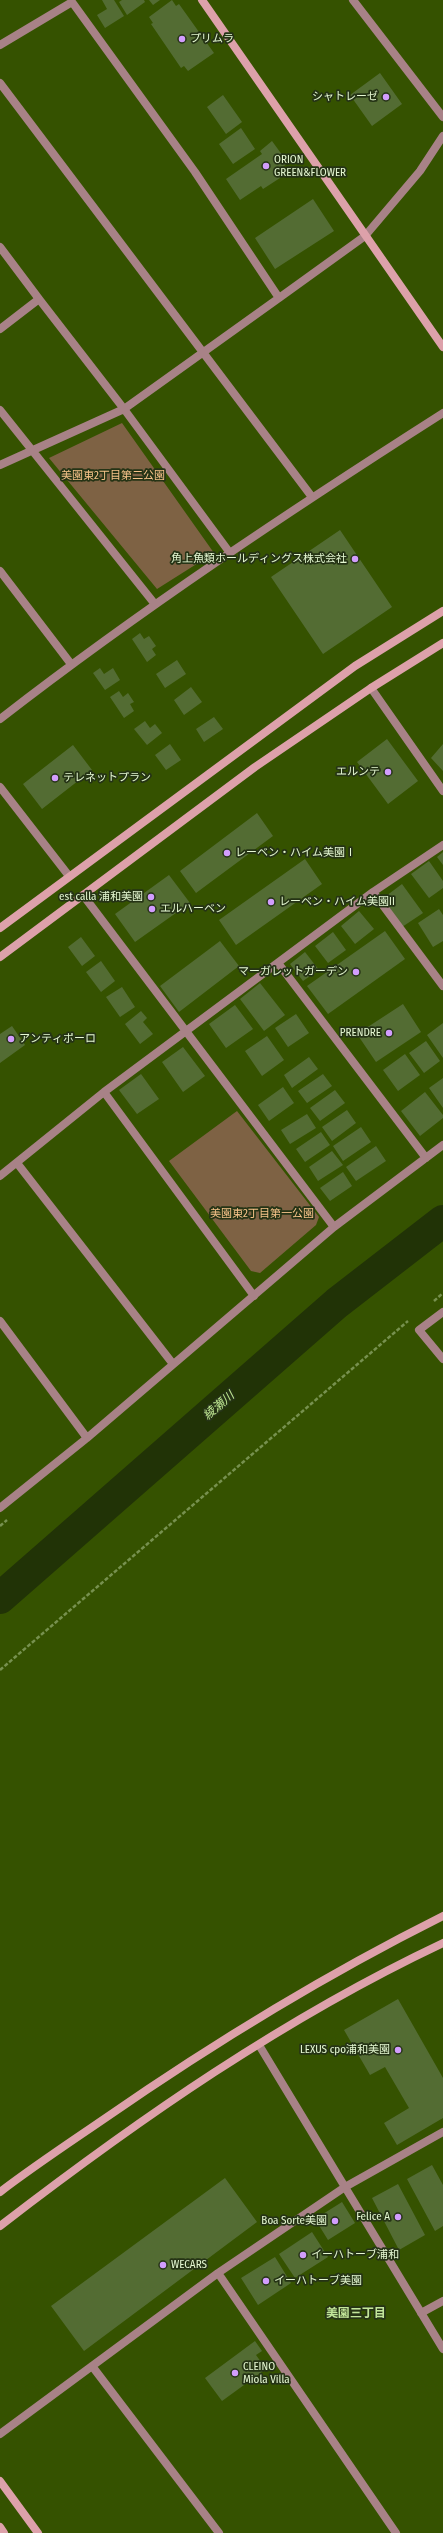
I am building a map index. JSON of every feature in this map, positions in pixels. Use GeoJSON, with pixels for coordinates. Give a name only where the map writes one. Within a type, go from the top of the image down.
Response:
{"type":"FeatureCollection","features":[{"type":"Feature","properties":{"kind":"street"},"geometry":{"type":"LineString","coordinates":[[202,0],[443,347]]}},
{"type":"Feature","properties":{"kind":"street"},"geometry":{"type":"LineString","coordinates":[[353,0],[443,117]]}},
{"type":"Feature","properties":{"kind":"street"},"geometry":{"type":"LineString","coordinates":[[0,45],[74,1],[195,172],[279,298]]}},
{"type":"Feature","properties":{"kind":"street"},"geometry":{"type":"LineString","coordinates":[[0,84],[312,496]]}},
{"type":"Feature","properties":{"kind":"street"},"geometry":{"type":"LineString","coordinates":[[0,464],[31,452],[124,409],[365,236],[420,171],[443,136]]}},
{"type":"Feature","properties":{"kind":"street"},"geometry":{"type":"LineString","coordinates":[[0,247],[124,409],[230,553]]}},
{"type":"Feature","properties":{"kind":"street"},"geometry":{"type":"LineString","coordinates":[[0,329],[40,299]]}},
{"type":"Feature","properties":{"kind":"street"},"geometry":{"type":"LineString","coordinates":[[0,410],[31,452],[154,603]]}},
{"type":"Feature","properties":{"kind":"street"},"geometry":{"type":"LineString","coordinates":[[0,719],[71,664],[154,603],[230,553],[312,496],[443,413]]}},
{"type":"Feature","properties":{"kind":"street"},"geometry":{"type":"LineString","coordinates":[[0,571],[71,664]]}},
{"type":"Feature","properties":{"kind":"street"},"geometry":{"type":"LineString","coordinates":[[0,928],[349,670],[443,611]]}},
{"type":"Feature","properties":{"kind":"street"},"geometry":{"type":"LineString","coordinates":[[0,957],[255,767],[371,688],[443,643]]}},
{"type":"Feature","properties":{"kind":"street"},"geometry":{"type":"LineString","coordinates":[[371,688],[443,791]]}},
{"type":"Feature","properties":{"kind":"street"},"geometry":{"type":"LineString","coordinates":[[0,787],[69,876]]}},
{"type":"Feature","properties":{"kind":"street"},"geometry":{"type":"LineString","coordinates":[[0,1176],[104,1092],[373,892],[443,845]]}},
{"type":"Feature","properties":{"kind":"street"},"geometry":{"type":"LineString","coordinates":[[373,892],[443,986]]}},
{"type":"Feature","properties":{"kind":"street"},"geometry":{"type":"LineString","coordinates":[[83,895],[185,1032],[334,1227]]}},
{"type":"Feature","properties":{"kind":"street"},"geometry":{"type":"LineString","coordinates":[[278,963],[426,1158]]}},
{"type":"Feature","properties":{"kind":"street"},"geometry":{"type":"LineString","coordinates":[[104,1092],[254,1296]]}},
{"type":"Feature","properties":{"kind":"street"},"geometry":{"type":"LineString","coordinates":[[0,1508],[87,1438],[334,1227],[443,1144]]}},
{"type":"Feature","properties":{"kind":"street"},"geometry":{"type":"LineString","coordinates":[[17,1163],[174,1364]]}},
{"type":"Feature","properties":{"kind":"street"},"geometry":{"type":"LineString","coordinates":[[443,1312],[419,1330],[443,1359]]}},
{"type":"Feature","properties":{"kind":"street"},"geometry":{"type":"LineString","coordinates":[[0,1321],[87,1438]]}},
{"type":"Feature","properties":{"kind":"street"},"geometry":{"type":"LineString","coordinates":[[0,2192],[164,2078],[244,2027],[318,1983],[443,1916]]}},
{"type":"Feature","properties":{"kind":"street"},"geometry":{"type":"LineString","coordinates":[[0,2226],[122,2134],[259,2045],[330,2001],[443,1943]]}},
{"type":"Feature","properties":{"kind":"street"},"geometry":{"type":"LineString","coordinates":[[259,2045],[443,2349]]}},
{"type":"Feature","properties":{"kind":"street"},"geometry":{"type":"LineString","coordinates":[[0,2434],[218,2273],[345,2187],[443,2132]]}},
{"type":"Feature","properties":{"kind":"street"},"geometry":{"type":"LineString","coordinates":[[218,2273],[396,2533]]}},
{"type":"Feature","properties":{"kind":"street"},"geometry":{"type":"LineString","coordinates":[[420,2313],[443,2301]]}},
{"type":"Feature","properties":{"kind":"street"},"geometry":{"type":"LineString","coordinates":[[92,2366],[219,2533]]}},
{"type":"Feature","properties":{"kind":"street"},"geometry":{"type":"LineString","coordinates":[[0,2481],[38,2533]]}},
{"type":"Feature","properties":{"kind":"street"},"geometry":{"type":"LineString","coordinates":[[0,2527],[4,2533]]}},
{"type":"Feature","properties":{"kind":"path"},"geometry":{"type":"LineString","coordinates":[[431,1303],[443,1294]]}},
{"type":"Feature","properties":{"kind":"path"},"geometry":{"type":"LineString","coordinates":[[0,1670],[412,1318]]}},
{"type":"Feature","properties":{"kind":"green space","name":"美園東2丁目第二公園"},"geometry":{"type":"Polygon","coordinates":[[[122,423],[214,553],[157,589],[49,458],[122,423]]]}},
{"type":"Feature","properties":{"kind":"green space","name":"美園東2丁目第一公園"},"geometry":{"type":"Polygon","coordinates":[[[237,1111],[319,1217],[316,1225],[260,1273],[251,1271],[169,1161],[237,1111]]]}},
{"type":"Feature","properties":{"kind":"building"},"geometry":{"type":"Polygon","coordinates":[[[102,0],[114,0],[124,16],[105,28],[97,15],[107,9],[102,0]]]}},
{"type":"Feature","properties":{"kind":"building"},"geometry":{"type":"Polygon","coordinates":[[[122,0],[144,0],[145,2],[127,15],[119,2],[122,0]]]}},
{"type":"Feature","properties":{"kind":"building"},"geometry":{"type":"Polygon","coordinates":[[[149,0],[160,0],[153,5],[149,0]]]}},
{"type":"Feature","properties":{"kind":"building","name":"プリムラ"},"geometry":{"type":"Polygon","coordinates":[[[172,0],[176,6],[179,4],[214,53],[188,71],[184,66],[181,68],[151,24],[153,23],[149,17],[172,0]]]}},
{"type":"Feature","properties":{"kind":"building"},"geometry":{"type":"Polygon","coordinates":[[[380,73],[402,104],[372,126],[350,95],[380,73]]]}},
{"type":"Feature","properties":{"kind":"building"},"geometry":{"type":"Polygon","coordinates":[[[223,95],[242,122],[226,134],[207,107],[223,95]]]}},
{"type":"Feature","properties":{"kind":"building"},"geometry":{"type":"Polygon","coordinates":[[[241,128],[255,149],[233,164],[219,144],[241,128]]]}},
{"type":"Feature","properties":{"kind":"building"},"geometry":{"type":"Polygon","coordinates":[[[272,141],[288,163],[276,172],[280,178],[263,189],[261,186],[240,200],[226,179],[262,154],[260,151],[272,141]]]}},
{"type":"Feature","properties":{"kind":"building"},"geometry":{"type":"Polygon","coordinates":[[[313,199],[334,231],[275,269],[255,238],[313,199]]]}},
{"type":"Feature","properties":{"kind":"building"},"geometry":{"type":"Polygon","coordinates":[[[340,530],[392,607],[323,654],[271,577],[340,530]]]}},
{"type":"Feature","properties":{"kind":"building"},"geometry":{"type":"Polygon","coordinates":[[[140,633],[144,639],[149,636],[156,646],[152,649],[156,655],[147,662],[132,639],[140,633]]]}},
{"type":"Feature","properties":{"kind":"building"},"geometry":{"type":"Polygon","coordinates":[[[177,660],[186,674],[165,688],[156,674],[177,660]]]}},
{"type":"Feature","properties":{"kind":"building"},"geometry":{"type":"Polygon","coordinates":[[[100,668],[104,674],[113,668],[120,680],[105,690],[93,673],[100,668]]]}},
{"type":"Feature","properties":{"kind":"building"},"geometry":{"type":"Polygon","coordinates":[[[191,687],[202,702],[184,715],[174,700],[191,687]]]}},
{"type":"Feature","properties":{"kind":"building"},"geometry":{"type":"Polygon","coordinates":[[[119,691],[123,697],[128,693],[134,702],[130,704],[134,711],[124,718],[110,697],[119,691]]]}},
{"type":"Feature","properties":{"kind":"building"},"geometry":{"type":"Polygon","coordinates":[[[214,717],[223,729],[204,742],[196,729],[214,717]]]}},
{"type":"Feature","properties":{"kind":"building"},"geometry":{"type":"Polygon","coordinates":[[[145,721],[150,728],[155,724],[162,733],[147,745],[134,729],[145,721]]]}},
{"type":"Feature","properties":{"kind":"building","name":"エルンテ"},"geometry":{"type":"Polygon","coordinates":[[[387,739],[418,781],[388,804],[357,762],[387,739]]]}},
{"type":"Feature","properties":{"kind":"building"},"geometry":{"type":"Polygon","coordinates":[[[170,744],[181,760],[166,770],[155,755],[170,744]]]}},
{"type":"Feature","properties":{"kind":"building"},"geometry":{"type":"Polygon","coordinates":[[[443,744],[443,771],[431,758],[443,744]]]}},
{"type":"Feature","properties":{"kind":"building"},"geometry":{"type":"Polygon","coordinates":[[[73,745],[92,770],[42,809],[23,784],[73,745]]]}},
{"type":"Feature","properties":{"kind":"building","name":"レーベン・ハイム美園Ⅰ"},"geometry":{"type":"Polygon","coordinates":[[[257,813],[273,836],[196,893],[180,871],[257,813]]]}},
{"type":"Feature","properties":{"kind":"building"},"geometry":{"type":"Polygon","coordinates":[[[443,852],[443,865],[437,857],[443,852]]]}},
{"type":"Feature","properties":{"kind":"building","name":"レーベン・ハイム美園II"},"geometry":{"type":"Polygon","coordinates":[[[305,859],[322,884],[236,945],[219,920],[305,859]]]}},
{"type":"Feature","properties":{"kind":"building"},"geometry":{"type":"Polygon","coordinates":[[[429,861],[443,881],[443,888],[429,898],[411,874],[429,861]]]}},
{"type":"Feature","properties":{"kind":"building","name":"エルハーベン"},"geometry":{"type":"Polygon","coordinates":[[[169,875],[190,903],[135,942],[115,914],[169,875]]]}},
{"type":"Feature","properties":{"kind":"building"},"geometry":{"type":"Polygon","coordinates":[[[402,884],[423,913],[402,927],[382,899],[402,884]]]}},
{"type":"Feature","properties":{"kind":"building"},"geometry":{"type":"Polygon","coordinates":[[[439,909],[443,915],[443,941],[433,947],[418,923],[439,909]]]}},
{"type":"Feature","properties":{"kind":"building"},"geometry":{"type":"Polygon","coordinates":[[[359,911],[374,929],[355,944],[341,926],[359,911]]]}},
{"type":"Feature","properties":{"kind":"building","name":"マーガレットガーデン"},"geometry":{"type":"Polygon","coordinates":[[[385,931],[405,959],[328,1014],[307,986],[385,931]]]}},
{"type":"Feature","properties":{"kind":"building"},"geometry":{"type":"Polygon","coordinates":[[[333,932],[346,950],[328,963],[315,946],[333,932]]]}},
{"type":"Feature","properties":{"kind":"building"},"geometry":{"type":"Polygon","coordinates":[[[81,937],[95,956],[82,966],[68,947],[81,937]]]}},
{"type":"Feature","properties":{"kind":"building"},"geometry":{"type":"Polygon","coordinates":[[[220,941],[239,966],[179,1012],[160,986],[220,941]]]}},
{"type":"Feature","properties":{"kind":"building"},"geometry":{"type":"Polygon","coordinates":[[[305,952],[319,970],[303,981],[290,964],[305,952]]]}},
{"type":"Feature","properties":{"kind":"building"},"geometry":{"type":"Polygon","coordinates":[[[101,961],[115,981],[101,992],[86,972],[101,961]]]}},
{"type":"Feature","properties":{"kind":"building"},"geometry":{"type":"Polygon","coordinates":[[[260,983],[285,1015],[264,1031],[240,999],[260,983]]]}},
{"type":"Feature","properties":{"kind":"building"},"geometry":{"type":"Polygon","coordinates":[[[122,987],[135,1007],[120,1017],[106,997],[122,987]]]}},
{"type":"Feature","properties":{"kind":"building","name":"PRENDRE"},"geometry":{"type":"Polygon","coordinates":[[[403,1004],[421,1032],[376,1062],[357,1034],[403,1004]]]}},
{"type":"Feature","properties":{"kind":"building"},"geometry":{"type":"Polygon","coordinates":[[[235,1005],[253,1029],[226,1048],[209,1024],[235,1005]]]}},
{"type":"Feature","properties":{"kind":"building"},"geometry":{"type":"Polygon","coordinates":[[[141,1011],[147,1018],[143,1022],[153,1034],[140,1044],[125,1024],[141,1011]]]}},
{"type":"Feature","properties":{"kind":"building"},"geometry":{"type":"Polygon","coordinates":[[[296,1014],[309,1033],[288,1047],[275,1028],[296,1014]]]}},
{"type":"Feature","properties":{"kind":"building"},"geometry":{"type":"Polygon","coordinates":[[[443,1023],[443,1058],[427,1035],[443,1023]]]}},
{"type":"Feature","properties":{"kind":"building","name":"アンティポーロ"},"geometry":{"type":"Polygon","coordinates":[[[12,1026],[25,1045],[0,1063],[0,1034],[12,1026]]]}},
{"type":"Feature","properties":{"kind":"building"},"geometry":{"type":"Polygon","coordinates":[[[267,1036],[284,1060],[262,1076],[245,1051],[267,1036]]]}},
{"type":"Feature","properties":{"kind":"building"},"geometry":{"type":"Polygon","coordinates":[[[426,1041],[440,1061],[424,1073],[409,1053],[426,1041]]]}},
{"type":"Feature","properties":{"kind":"building"},"geometry":{"type":"Polygon","coordinates":[[[183,1047],[205,1076],[183,1092],[162,1062],[183,1047]]]}},
{"type":"Feature","properties":{"kind":"building"},"geometry":{"type":"Polygon","coordinates":[[[405,1054],[420,1075],[398,1091],[383,1070],[405,1054]]]}},
{"type":"Feature","properties":{"kind":"building"},"geometry":{"type":"Polygon","coordinates":[[[309,1057],[318,1069],[292,1088],[284,1075],[309,1057]]]}},
{"type":"Feature","properties":{"kind":"building"},"geometry":{"type":"Polygon","coordinates":[[[141,1074],[159,1099],[137,1114],[119,1090],[141,1074]]]}},
{"type":"Feature","properties":{"kind":"building"},"geometry":{"type":"Polygon","coordinates":[[[323,1074],[332,1086],[307,1103],[298,1091],[323,1074]]]}},
{"type":"Feature","properties":{"kind":"building"},"geometry":{"type":"Polygon","coordinates":[[[443,1078],[443,1108],[429,1088],[443,1078]]]}},
{"type":"Feature","properties":{"kind":"building"},"geometry":{"type":"Polygon","coordinates":[[[283,1087],[294,1103],[269,1121],[258,1105],[283,1087]]]}},
{"type":"Feature","properties":{"kind":"building"},"geometry":{"type":"Polygon","coordinates":[[[335,1090],[345,1103],[320,1121],[310,1108],[335,1090]]]}},
{"type":"Feature","properties":{"kind":"building"},"geometry":{"type":"Polygon","coordinates":[[[425,1092],[443,1115],[443,1118],[420,1136],[401,1111],[425,1092]]]}},
{"type":"Feature","properties":{"kind":"building"},"geometry":{"type":"Polygon","coordinates":[[[347,1110],[356,1123],[332,1141],[322,1127],[347,1110]]]}},
{"type":"Feature","properties":{"kind":"building"},"geometry":{"type":"Polygon","coordinates":[[[307,1114],[316,1128],[290,1144],[281,1130],[307,1114]]]}},
{"type":"Feature","properties":{"kind":"building"},"geometry":{"type":"Polygon","coordinates":[[[361,1127],[371,1142],[343,1161],[333,1146],[361,1127]]]}},
{"type":"Feature","properties":{"kind":"building"},"geometry":{"type":"Polygon","coordinates":[[[321,1132],[330,1145],[305,1162],[296,1149],[321,1132]]]}},
{"type":"Feature","properties":{"kind":"building"},"geometry":{"type":"Polygon","coordinates":[[[376,1146],[386,1161],[356,1181],[346,1167],[376,1146]]]}},
{"type":"Feature","properties":{"kind":"building"},"geometry":{"type":"Polygon","coordinates":[[[332,1151],[343,1165],[318,1181],[309,1167],[332,1151]]]}},
{"type":"Feature","properties":{"kind":"building"},"geometry":{"type":"Polygon","coordinates":[[[343,1172],[352,1186],[330,1201],[320,1188],[343,1172]]]}},
{"type":"Feature","properties":{"kind":"building"},"geometry":{"type":"Polygon","coordinates":[[[398,1999],[443,2078],[443,2118],[397,2145],[384,2123],[409,2108],[385,2067],[370,2075],[344,2030],[398,1999]]]}},
{"type":"Feature","properties":{"kind":"building"},"geometry":{"type":"Polygon","coordinates":[[[432,2165],[443,2185],[443,2226],[435,2231],[407,2179],[432,2165]]]}},
{"type":"Feature","properties":{"kind":"building"},"geometry":{"type":"Polygon","coordinates":[[[225,2178],[257,2222],[84,2351],[51,2306],[225,2178]]]}},
{"type":"Feature","properties":{"kind":"building","name":"Felice A"},"geometry":{"type":"Polygon","coordinates":[[[398,2184],[425,2235],[399,2250],[372,2198],[398,2184]]]}},
{"type":"Feature","properties":{"kind":"building","name":"Boa Sorte美園"},"geometry":{"type":"Polygon","coordinates":[[[342,2202],[355,2223],[328,2240],[315,2219],[342,2202]]]}},
{"type":"Feature","properties":{"kind":"building","name":"イーハトーブ浦和"},"geometry":{"type":"Polygon","coordinates":[[[312,2232],[328,2257],[295,2278],[279,2254],[312,2232]]]}},
{"type":"Feature","properties":{"kind":"building","name":"イーハトーブ美園"},"geometry":{"type":"Polygon","coordinates":[[[275,2257],[291,2283],[258,2305],[241,2278],[275,2257]]]}},
{"type":"Feature","properties":{"kind":"building","name":"CLEINO Miola Villa"},"geometry":{"type":"Polygon","coordinates":[[[255,2341],[262,2351],[256,2355],[266,2369],[222,2401],[205,2378],[255,2341]]]}},
{"type":"Feature","properties":{"kind":"waterway","name":"綾瀬川"},"geometry":{"type":"LineString","coordinates":[[0,1598],[337,1303],[443,1221]]}},
{"type":"Feature","properties":{"kind":"place","name":"プリムラ"},"geometry":{"type":"Point","coordinates":[182,39]}},
{"type":"Feature","properties":{"kind":"place","name":"シャトレーゼ"},"geometry":{"type":"Point","coordinates":[386,97]}},
{"type":"Feature","properties":{"kind":"place","name":"ORION GREEN&FLOWER"},"geometry":{"type":"Point","coordinates":[266,166]}},
{"type":"Feature","properties":{"kind":"place","name":"角上魚類ホールディングス株式会社"},"geometry":{"type":"Point","coordinates":[355,559]}},
{"type":"Feature","properties":{"kind":"place","name":"エルンテ"},"geometry":{"type":"Point","coordinates":[388,772]}},
{"type":"Feature","properties":{"kind":"place","name":"テレネットプラン"},"geometry":{"type":"Point","coordinates":[55,778]}},
{"type":"Feature","properties":{"kind":"place","name":"レーベン・ハイム美園Ⅰ"},"geometry":{"type":"Point","coordinates":[227,853]}},
{"type":"Feature","properties":{"kind":"place","name":"est calla 浦和美園"},"geometry":{"type":"Point","coordinates":[151,897]}},
{"type":"Feature","properties":{"kind":"place","name":"レーベン・ハイム美園II"},"geometry":{"type":"Point","coordinates":[271,902]}},
{"type":"Feature","properties":{"kind":"place","name":"エルハーベン"},"geometry":{"type":"Point","coordinates":[152,909]}},
{"type":"Feature","properties":{"kind":"place","name":"マーガレットガーデン"},"geometry":{"type":"Point","coordinates":[356,972]}},
{"type":"Feature","properties":{"kind":"place","name":"PRENDRE"},"geometry":{"type":"Point","coordinates":[389,1033]}},
{"type":"Feature","properties":{"kind":"place","name":"アンティポーロ"},"geometry":{"type":"Point","coordinates":[11,1039]}},
{"type":"Feature","properties":{"kind":"place","name":"LEXUS cpo浦和美園"},"geometry":{"type":"Point","coordinates":[398,2050]}},
{"type":"Feature","properties":{"kind":"place","name":"Felice A"},"geometry":{"type":"Point","coordinates":[398,2217]}},
{"type":"Feature","properties":{"kind":"place","name":"Boa Sorte美園"},"geometry":{"type":"Point","coordinates":[335,2221]}},
{"type":"Feature","properties":{"kind":"place","name":"イーハトーブ浦和"},"geometry":{"type":"Point","coordinates":[303,2255]}},
{"type":"Feature","properties":{"kind":"place","name":"WECARS"},"geometry":{"type":"Point","coordinates":[163,2265]}},
{"type":"Feature","properties":{"kind":"place","name":"イーハトーブ美園"},"geometry":{"type":"Point","coordinates":[266,2281]}},
{"type":"Feature","properties":{"kind":"place","name":"CLEINO Miola Villa"},"geometry":{"type":"Point","coordinates":[235,2373]}},
{"type":"Feature","properties":{"kind":"district","name":"美園三丁目"},"geometry":{"type":"Point","coordinates":[356,2314]}}]}
